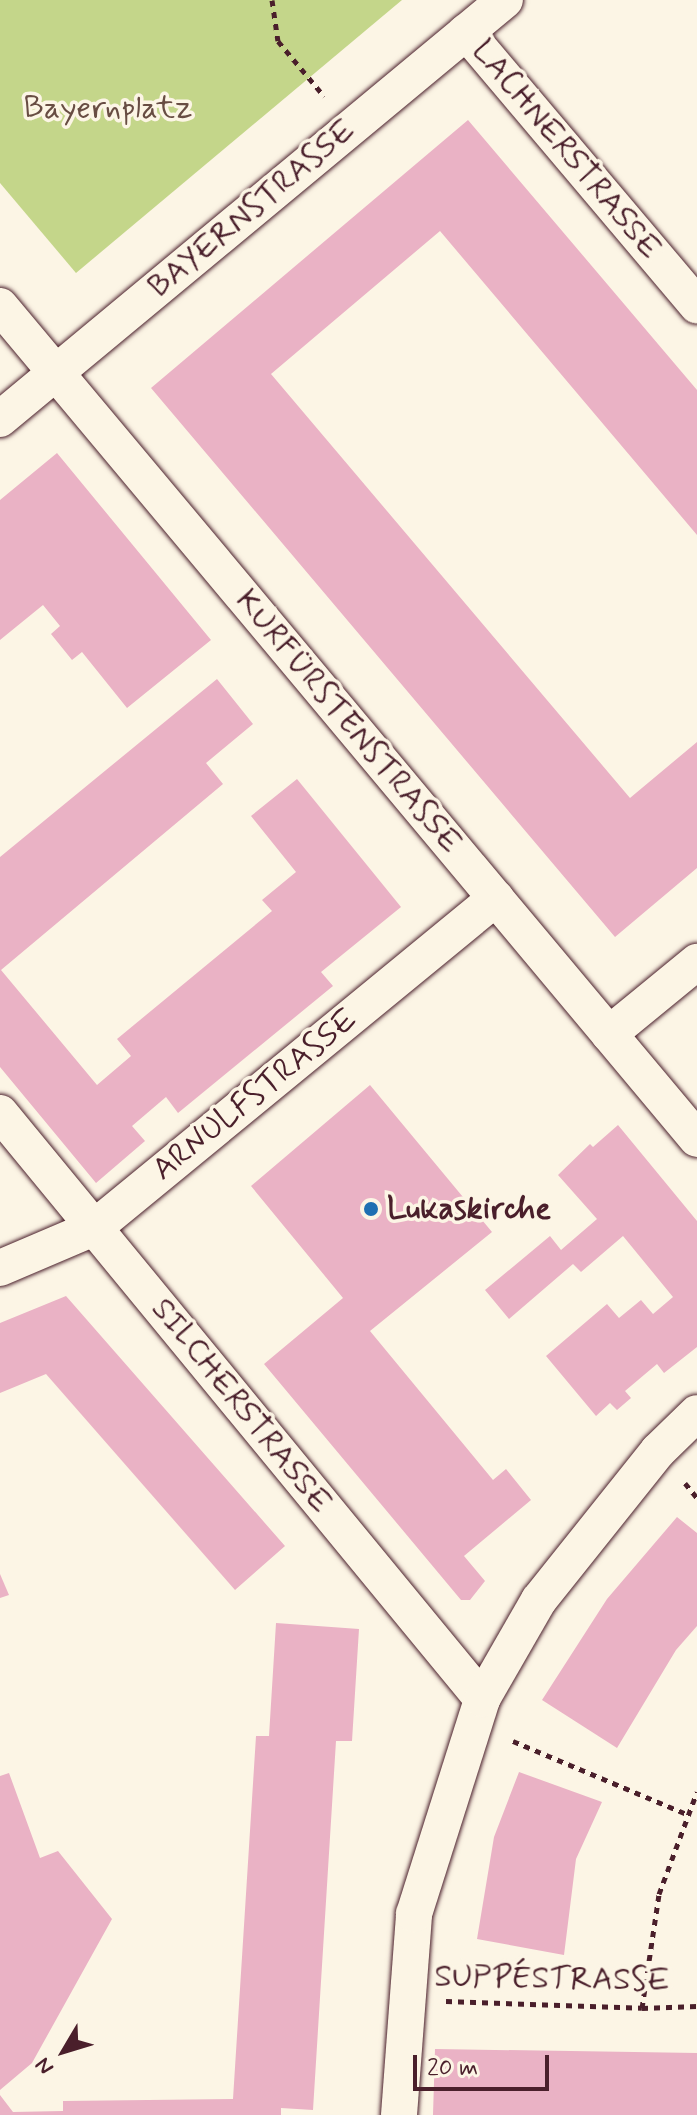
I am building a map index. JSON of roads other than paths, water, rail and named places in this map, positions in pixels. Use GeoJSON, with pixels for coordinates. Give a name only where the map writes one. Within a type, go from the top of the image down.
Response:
{"type":"FeatureCollection","features":[{"type":"Feature","properties":{"kind":"street","name":"BAYERNSTRASSE"},"geometry":{"type":"LineString","coordinates":[[0,419],[505,0]]}},
{"type":"Feature","properties":{"kind":"street","name":"LACHNERSTRASSE"},"geometry":{"type":"LineString","coordinates":[[466,32],[697,305]]}},
{"type":"Feature","properties":{"kind":"street","name":"KURFÜRSTENSTRASSE"},"geometry":{"type":"LineString","coordinates":[[0,306],[697,1139]]}},
{"type":"Feature","properties":{"kind":"street","name":"ARNULFSTRASSE"},"geometry":{"type":"LineString","coordinates":[[0,1268],[94,1228],[496,898]]}},
{"type":"Feature","properties":{"kind":"street"},"geometry":{"type":"LineString","coordinates":[[609,1034],[697,962]]}},
{"type":"Feature","properties":{"kind":"street","name":"SILCHERSTRASSE"},"geometry":{"type":"LineString","coordinates":[[0,1113],[478,1712]]}},
{"type":"Feature","properties":{"kind":"street"},"geometry":{"type":"LineString","coordinates":[[399,2115],[405,2000],[414,1914],[478,1712],[539,1600],[658,1451],[697,1413]]}},
{"type":"Feature","properties":{"kind":"place","name":"Lukaskirche"},"geometry":{"type":"Point","coordinates":[371,1209]}},
{"type":"Feature","properties":{"kind":"park label","name":"Bayernplatz"},"geometry":{"type":"Point","coordinates":[108,108]}}]}
